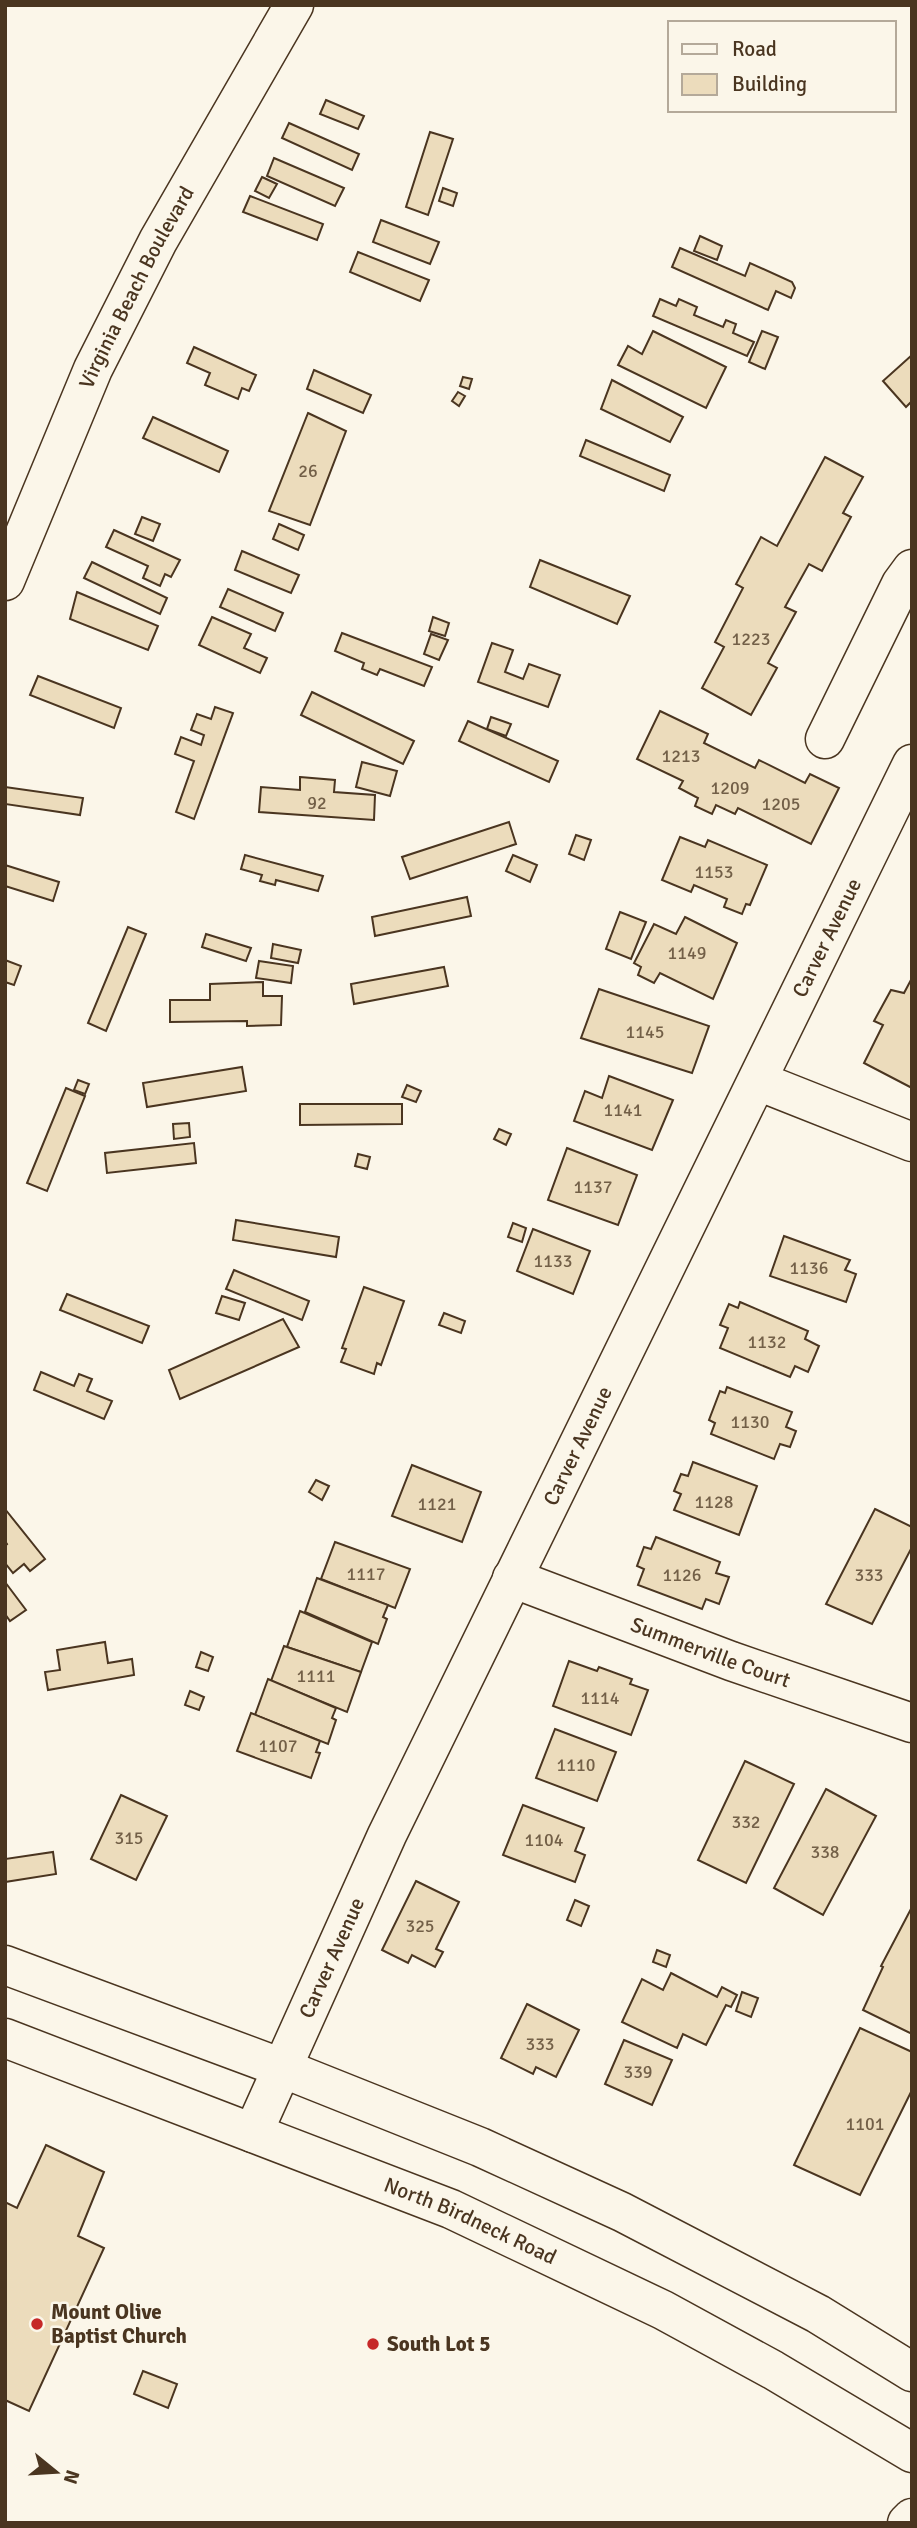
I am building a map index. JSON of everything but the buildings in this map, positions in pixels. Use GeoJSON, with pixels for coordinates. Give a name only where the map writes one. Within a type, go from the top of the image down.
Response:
{"type":"FeatureCollection","features":[{"type":"Feature","properties":{"kind":"main road","name":"Virginia Beach Boulevard"},"geometry":{"type":"LineString","coordinates":[[5,581],[99,358],[158,241],[293,5]]}},
{"type":"Feature","properties":{"kind":"main road"},"geometry":{"type":"LineString","coordinates":[[825,740],[901,584],[912,569]]}},
{"type":"Feature","properties":{"kind":"main road","name":"Carver Avenue"},"geometry":{"type":"LineString","coordinates":[[253,2133],[387,1835],[912,764]]}},
{"type":"Feature","properties":{"kind":"main road"},"geometry":{"type":"LineString","coordinates":[[758,1081],[912,1142]]}},
{"type":"Feature","properties":{"kind":"main road","name":"Summerville Court"},"geometry":{"type":"LineString","coordinates":[[512,1578],[732,1661],[912,1723]]}},
{"type":"Feature","properties":{"kind":"main road"},"geometry":{"type":"LineString","coordinates":[[5,1965],[282,2068],[480,2147],[622,2212],[818,2314],[912,2372]]}},
{"type":"Feature","properties":{"kind":"main road","name":"North Birdneck Road"},"geometry":{"type":"LineString","coordinates":[[5,2038],[451,2209],[663,2310],[773,2370],[912,2453]]}},
{"type":"Feature","properties":{"kind":"main road"},"geometry":{"type":"LineString","coordinates":[[907,2523],[912,2518]]}},
{"type":"Feature","properties":{"kind":"place","name":"Mount Olive Baptist Church"},"geometry":{"type":"Point","coordinates":[37,2324]}},
{"type":"Feature","properties":{"kind":"place","name":"South Lot 5"},"geometry":{"type":"Point","coordinates":[373,2344]}}]}
